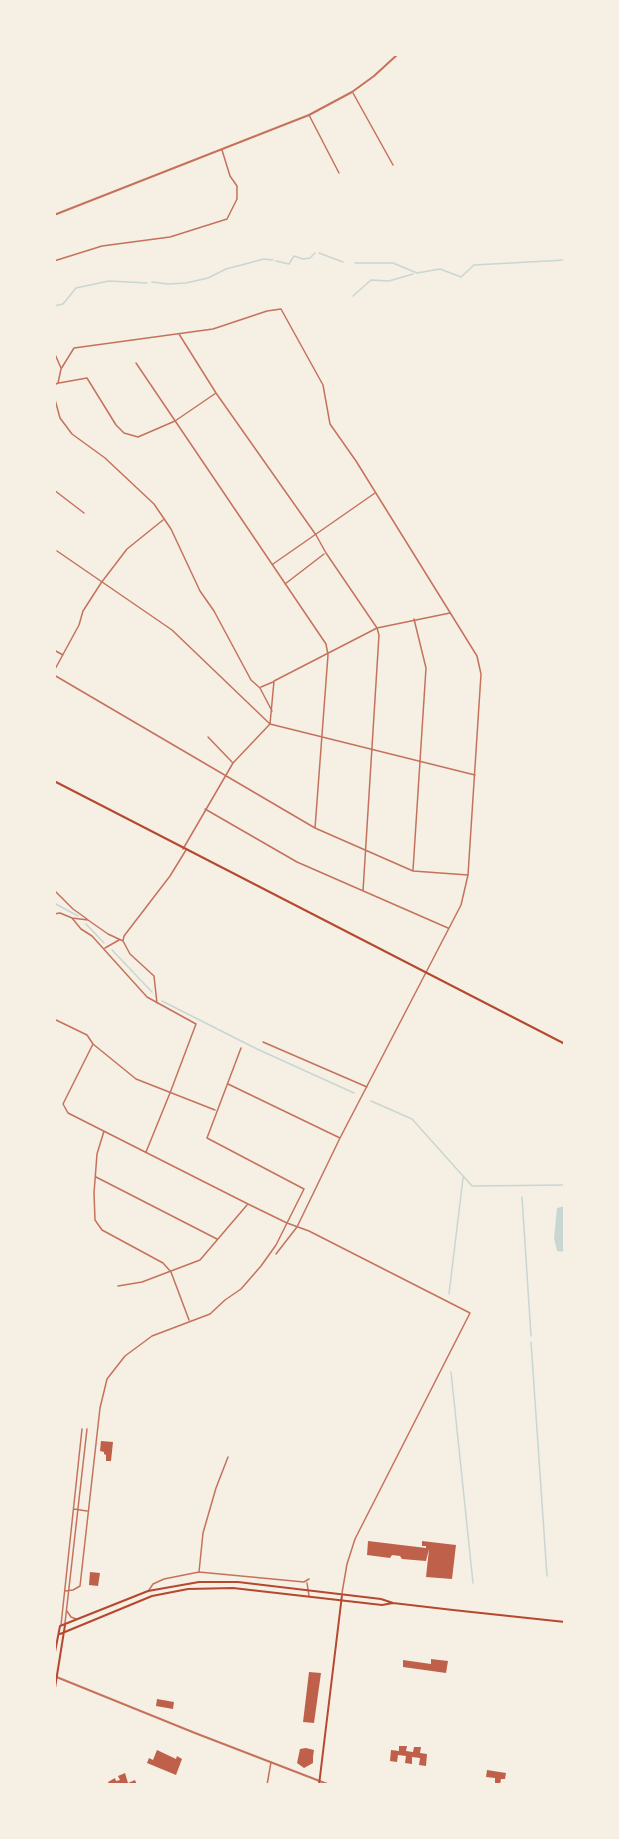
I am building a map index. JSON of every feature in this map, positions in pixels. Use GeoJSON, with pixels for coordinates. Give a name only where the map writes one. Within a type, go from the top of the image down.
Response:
{"type":"FeatureCollection","features":[{"type":"Feature","properties":{"kind":"main road"},"geometry":{"type":"LineString","coordinates":[[54,781],[565,1044]]}},
{"type":"Feature","properties":{"kind":"main road"},"geometry":{"type":"LineString","coordinates":[[54,1658],[60,1626],[148,1591],[199,1582],[238,1582],[384,1599],[393,1603]]}},
{"type":"Feature","properties":{"kind":"main road"},"geometry":{"type":"LineString","coordinates":[[59,1635],[152,1596],[208,1587],[382,1605],[393,1603],[565,1622]]}},
{"type":"Feature","properties":{"kind":"main road"},"geometry":{"type":"LineString","coordinates":[[320,1783],[342,1595]]}},
{"type":"Feature","properties":{"kind":"main road"},"geometry":{"type":"LineString","coordinates":[[54,1694],[55,1676],[65,1624]]}},
{"type":"Feature","properties":{"kind":"street"},"geometry":{"type":"LineString","coordinates":[[54,215],[309,115],[352,92],[398,54]]}},
{"type":"Feature","properties":{"kind":"street"},"geometry":{"type":"LineString","coordinates":[[352,92],[393,165]]}},
{"type":"Feature","properties":{"kind":"street"},"geometry":{"type":"LineString","coordinates":[[309,115],[339,173]]}},
{"type":"Feature","properties":{"kind":"street"},"geometry":{"type":"LineString","coordinates":[[54,261],[102,246],[170,237],[227,219],[237,199],[237,186],[230,176],[222,150]]}},
{"type":"Feature","properties":{"kind":"street"},"geometry":{"type":"LineString","coordinates":[[58,383],[62,369],[74,348],[213,328],[267,311],[281,309],[323,385],[330,424],[376,492],[477,656],[481,674],[475,775],[468,875],[461,905],[340,1138],[297,1227],[276,1254]]}},
{"type":"Feature","properties":{"kind":"street"},"geometry":{"type":"LineString","coordinates":[[179,333],[216,393],[316,535],[380,635],[363,891]]}},
{"type":"Feature","properties":{"kind":"street"},"geometry":{"type":"LineString","coordinates":[[54,352],[62,369]]}},
{"type":"Feature","properties":{"kind":"street"},"geometry":{"type":"LineString","coordinates":[[136,363],[326,644],[328,655],[315,828]]}},
{"type":"Feature","properties":{"kind":"street"},"geometry":{"type":"LineString","coordinates":[[54,385],[87,378],[116,425],[124,433],[138,437],[175,421],[216,393]]}},
{"type":"Feature","properties":{"kind":"street"},"geometry":{"type":"LineString","coordinates":[[54,396],[60,418],[72,434],[105,458],[154,504],[171,529],[200,591],[214,610],[251,680],[260,688],[272,712]]}},
{"type":"Feature","properties":{"kind":"street"},"geometry":{"type":"LineString","coordinates":[[54,490],[84,513]]}},
{"type":"Feature","properties":{"kind":"street"},"geometry":{"type":"LineString","coordinates":[[273,564],[376,492]]}},
{"type":"Feature","properties":{"kind":"street"},"geometry":{"type":"LineString","coordinates":[[54,671],[79,625],[83,611],[101,583],[127,549],[164,519]]}},
{"type":"Feature","properties":{"kind":"street"},"geometry":{"type":"LineString","coordinates":[[57,551],[172,630],[270,724],[475,775]]}},
{"type":"Feature","properties":{"kind":"street"},"geometry":{"type":"LineString","coordinates":[[285,585],[326,553]]}},
{"type":"Feature","properties":{"kind":"street"},"geometry":{"type":"LineString","coordinates":[[260,688],[377,628],[451,612]]}},
{"type":"Feature","properties":{"kind":"street"},"geometry":{"type":"LineString","coordinates":[[413,871],[426,668],[414,619]]}},
{"type":"Feature","properties":{"kind":"street"},"geometry":{"type":"LineString","coordinates":[[54,650],[63,655]]}},
{"type":"Feature","properties":{"kind":"street"},"geometry":{"type":"LineString","coordinates":[[54,675],[315,828],[413,871],[468,875]]}},
{"type":"Feature","properties":{"kind":"street"},"geometry":{"type":"LineString","coordinates":[[156,1003],[154,976],[130,954],[123,941],[124,936],[170,876],[205,809],[233,763],[270,724],[274,681]]}},
{"type":"Feature","properties":{"kind":"street"},"geometry":{"type":"LineString","coordinates":[[208,737],[233,763]]}},
{"type":"Feature","properties":{"kind":"street"},"geometry":{"type":"LineString","coordinates":[[205,809],[297,862],[449,928]]}},
{"type":"Feature","properties":{"kind":"street"},"geometry":{"type":"LineString","coordinates":[[54,891],[88,920],[123,941]]}},
{"type":"Feature","properties":{"kind":"street"},"geometry":{"type":"LineString","coordinates":[[54,914],[60,913],[72,918],[88,920]]}},
{"type":"Feature","properties":{"kind":"street"},"geometry":{"type":"LineString","coordinates":[[72,918],[81,930],[92,936],[147,997],[196,1024],[146,1150]]}},
{"type":"Feature","properties":{"kind":"street"},"geometry":{"type":"LineString","coordinates":[[104,949],[119,940]]}},
{"type":"Feature","properties":{"kind":"street"},"geometry":{"type":"LineString","coordinates":[[54,1019],[87,1035],[93,1044],[136,1079],[217,1111]]}},
{"type":"Feature","properties":{"kind":"street"},"geometry":{"type":"LineString","coordinates":[[263,1042],[367,1087]]}},
{"type":"Feature","properties":{"kind":"street"},"geometry":{"type":"LineString","coordinates":[[93,1044],[63,1104],[68,1113],[470,1313],[355,1539],[347,1564],[342,1595]]}},
{"type":"Feature","properties":{"kind":"street"},"geometry":{"type":"LineString","coordinates":[[65,1591],[69,1592],[80,1586],[100,1408],[107,1379],[116,1366],[152,1336],[210,1314],[246,1284],[261,1266],[304,1189],[207,1138],[242,1048]]}},
{"type":"Feature","properties":{"kind":"street"},"geometry":{"type":"LineString","coordinates":[[228,1084],[340,1138]]}},
{"type":"Feature","properties":{"kind":"street"},"geometry":{"type":"LineString","coordinates":[[104,1130],[97,1154],[94,1193],[95,1220],[102,1230],[163,1263],[171,1272],[189,1321]]}},
{"type":"Feature","properties":{"kind":"street"},"geometry":{"type":"LineString","coordinates":[[95,1177],[219,1240]]}},
{"type":"Feature","properties":{"kind":"street"},"geometry":{"type":"LineString","coordinates":[[118,1286],[142,1282],[200,1260],[248,1204]]}},
{"type":"Feature","properties":{"kind":"street"},"geometry":{"type":"LineString","coordinates":[[60,1626],[81,1429]]}},
{"type":"Feature","properties":{"kind":"street"},"geometry":{"type":"LineString","coordinates":[[65,1624],[87,1429]]}},
{"type":"Feature","properties":{"kind":"street"},"geometry":{"type":"LineString","coordinates":[[199,1572],[203,1533],[228,1457]]}},
{"type":"Feature","properties":{"kind":"street"},"geometry":{"type":"LineString","coordinates":[[73,1509],[87,1511]]}},
{"type":"Feature","properties":{"kind":"street"},"geometry":{"type":"LineString","coordinates":[[148,1591],[153,1584],[164,1579],[199,1572],[307,1582]]}},
{"type":"Feature","properties":{"kind":"street"},"geometry":{"type":"LineString","coordinates":[[309,1579],[307,1582],[309,1597]]}},
{"type":"Feature","properties":{"kind":"street"},"geometry":{"type":"LineString","coordinates":[[67,1611],[71,1617],[77,1619]]}},
{"type":"Feature","properties":{"kind":"street"},"geometry":{"type":"LineString","coordinates":[[55,1676],[105,1698],[330,1785]]}},
{"type":"Feature","properties":{"kind":"street"},"geometry":{"type":"LineString","coordinates":[[267,1785],[271,1762]]}},
{"type":"Feature","properties":{"kind":"shaded area"},"geometry":{"type":"Polygon","coordinates":[[[565,1206],[565,1252],[557,1251],[554,1238],[557,1208],[565,1206]]]}},
{"type":"Feature","properties":{"kind":"building"},"geometry":{"type":"Polygon","coordinates":[[[101,1441],[113,1442],[111,1461],[106,1461],[106,1455],[100,1451],[101,1441]]]}},
{"type":"Feature","properties":{"kind":"building"},"geometry":{"type":"Polygon","coordinates":[[[368,1541],[426,1548],[422,1546],[422,1541],[456,1545],[452,1579],[426,1577],[429,1549],[426,1561],[402,1559],[400,1556],[392,1555],[390,1558],[367,1555],[368,1541]]]}},
{"type":"Feature","properties":{"kind":"building"},"geometry":{"type":"Polygon","coordinates":[[[90,1572],[100,1573],[98,1586],[89,1585],[90,1572]]]}},
{"type":"Feature","properties":{"kind":"building"},"geometry":{"type":"Polygon","coordinates":[[[431,1659],[448,1661],[446,1673],[403,1667],[403,1660],[431,1664],[431,1659]]]}},
{"type":"Feature","properties":{"kind":"building"},"geometry":{"type":"Polygon","coordinates":[[[309,1672],[321,1673],[314,1723],[303,1722],[309,1672]]]}},
{"type":"Feature","properties":{"kind":"building"},"geometry":{"type":"Polygon","coordinates":[[[157,1699],[174,1702],[173,1709],[156,1706],[157,1699]]]}},
{"type":"Feature","properties":{"kind":"building"},"geometry":{"type":"Polygon","coordinates":[[[399,1746],[407,1746],[406,1751],[413,1752],[414,1747],[421,1747],[420,1753],[427,1754],[426,1766],[419,1765],[420,1758],[412,1757],[412,1764],[405,1763],[406,1756],[398,1755],[397,1762],[390,1761],[391,1750],[399,1751],[399,1746]]]}},
{"type":"Feature","properties":{"kind":"building"},"geometry":{"type":"Polygon","coordinates":[[[300,1749],[314,1750],[313,1763],[304,1768],[297,1763],[300,1749]]]}},
{"type":"Feature","properties":{"kind":"building"},"geometry":{"type":"Polygon","coordinates":[[[157,1750],[176,1759],[177,1756],[182,1759],[176,1775],[147,1763],[149,1758],[153,1760],[157,1750]]]}},
{"type":"Feature","properties":{"kind":"building"},"geometry":{"type":"Polygon","coordinates":[[[487,1770],[506,1773],[505,1779],[501,1779],[500,1785],[495,1785],[495,1778],[486,1777],[487,1770]]]}},
{"type":"Feature","properties":{"kind":"building"},"geometry":{"type":"Polygon","coordinates":[[[125,1773],[128,1783],[135,1780],[137,1785],[109,1785],[108,1782],[115,1778],[116,1781],[120,1780],[118,1776],[125,1773]]]}},
{"type":"Feature","properties":{"kind":"waterway"},"geometry":{"type":"LineString","coordinates":[[276,261],[289,264],[294,256],[303,259],[310,258],[315,253]]}},
{"type":"Feature","properties":{"kind":"waterway"},"geometry":{"type":"LineString","coordinates":[[319,253],[343,262]]}},
{"type":"Feature","properties":{"kind":"waterway"},"geometry":{"type":"LineString","coordinates":[[152,282],[186,283],[208,278],[226,269],[264,259],[273,260]]}},
{"type":"Feature","properties":{"kind":"waterway"},"geometry":{"type":"LineString","coordinates":[[355,263],[393,263],[417,273],[440,269],[461,277],[474,265],[565,260]]}},
{"type":"Feature","properties":{"kind":"waterway"},"geometry":{"type":"LineString","coordinates":[[353,296],[371,280],[389,281],[413,274]]}},
{"type":"Feature","properties":{"kind":"waterway"},"geometry":{"type":"LineString","coordinates":[[54,306],[63,304],[76,288],[109,281],[147,283]]}},
{"type":"Feature","properties":{"kind":"waterway"},"geometry":{"type":"LineString","coordinates":[[54,903],[78,916]]}},
{"type":"Feature","properties":{"kind":"waterway"},"geometry":{"type":"LineString","coordinates":[[86,924],[104,943]]}},
{"type":"Feature","properties":{"kind":"waterway"},"geometry":{"type":"LineString","coordinates":[[112,950],[152,992]]}},
{"type":"Feature","properties":{"kind":"waterway"},"geometry":{"type":"LineString","coordinates":[[162,1001],[257,1049],[354,1093]]}},
{"type":"Feature","properties":{"kind":"waterway"},"geometry":{"type":"LineString","coordinates":[[371,1101],[412,1119],[472,1186],[565,1185]]}},
{"type":"Feature","properties":{"kind":"waterway"},"geometry":{"type":"LineString","coordinates":[[449,1294],[463,1178]]}},
{"type":"Feature","properties":{"kind":"waterway"},"geometry":{"type":"LineString","coordinates":[[522,1197],[531,1336]]}},
{"type":"Feature","properties":{"kind":"waterway"},"geometry":{"type":"LineString","coordinates":[[531,1342],[547,1576]]}},
{"type":"Feature","properties":{"kind":"waterway"},"geometry":{"type":"LineString","coordinates":[[451,1372],[473,1583]]}}]}
